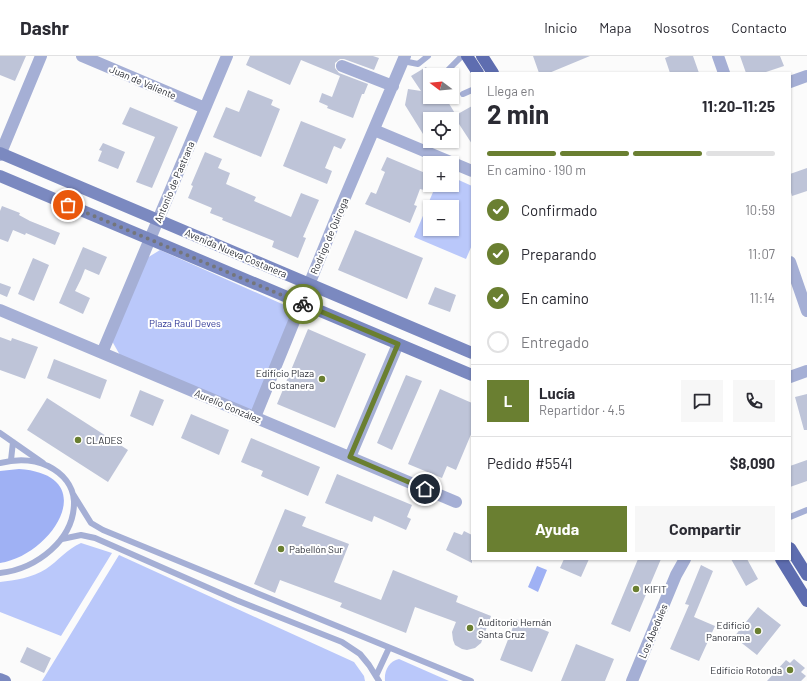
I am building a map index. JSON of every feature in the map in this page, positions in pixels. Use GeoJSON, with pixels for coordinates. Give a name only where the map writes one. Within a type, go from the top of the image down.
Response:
{"type":"FeatureCollection","features":[{"type":"Feature","properties":{"kind":"main road"},"geometry":{"type":"LineString","coordinates":[[467,56],[477,72]]}},
{"type":"Feature","properties":{"kind":"main road"},"geometry":{"type":"LineString","coordinates":[[482,56],[492,72]]}},
{"type":"Feature","properties":{"kind":"main road","name":"Avenida Nueva Costanera"},"geometry":{"type":"LineString","coordinates":[[0,154],[471,353]]}},
{"type":"Feature","properties":{"kind":"main road","name":"Avenida Nueva Costanera"},"geometry":{"type":"LineString","coordinates":[[0,176],[471,375]]}},
{"type":"Feature","properties":{"kind":"main road"},"geometry":{"type":"LineString","coordinates":[[791,550],[807,576]]}},
{"type":"Feature","properties":{"kind":"main road"},"geometry":{"type":"LineString","coordinates":[[782,560],[807,601]]}},
{"type":"Feature","properties":{"kind":"main road"},"geometry":{"type":"LineString","coordinates":[[0,679],[5,681]]}},
{"type":"Feature","properties":{"kind":"street"},"geometry":{"type":"LineString","coordinates":[[0,154],[41,56]]}},
{"type":"Feature","properties":{"kind":"street","name":"Juan de Valiente"},"geometry":{"type":"LineString","coordinates":[[82,56],[205,108]]}},
{"type":"Feature","properties":{"kind":"street","name":"Antonio de Pastrana"},"geometry":{"type":"LineString","coordinates":[[102,353],[227,56]]}},
{"type":"Feature","properties":{"kind":"street"},"geometry":{"type":"LineString","coordinates":[[718,56],[724,72]]}},
{"type":"Feature","properties":{"kind":"street","name":"Rodrigo de Quiroga"},"geometry":{"type":"LineString","coordinates":[[254,417],[404,59]]}},
{"type":"Feature","properties":{"kind":"street"},"geometry":{"type":"LineString","coordinates":[[342,66],[392,86]]}},
{"type":"Feature","properties":{"kind":"street"},"geometry":{"type":"LineString","coordinates":[[791,82],[807,76]]}},
{"type":"Feature","properties":{"kind":"street"},"geometry":{"type":"LineString","coordinates":[[374,130],[471,171]]}},
{"type":"Feature","properties":{"kind":"street"},"geometry":{"type":"LineString","coordinates":[[791,265],[807,311]]}},
{"type":"Feature","properties":{"kind":"street","name":"Aurelio González"},"geometry":{"type":"LineString","coordinates":[[0,310],[456,502]]}},
{"type":"Feature","properties":{"kind":"street"},"geometry":{"type":"LineString","coordinates":[[350,457],[398,344]]}},
{"type":"Feature","properties":{"kind":"street"},"geometry":{"type":"LineString","coordinates":[[791,377],[807,371]]}},
{"type":"Feature","properties":{"kind":"street","name":"Los Abedules"},"geometry":{"type":"LineString","coordinates":[[632,681],[676,575],[684,560]]}},
{"type":"Feature","properties":{"kind":"lane"},"geometry":{"type":"LineString","coordinates":[[404,59],[418,64],[428,56]]}},
{"type":"Feature","properties":{"kind":"lane"},"geometry":{"type":"LineString","coordinates":[[451,68],[462,56]]}},
{"type":"Feature","properties":{"kind":"lane"},"geometry":{"type":"LineString","coordinates":[[463,94],[471,90]]}},
{"type":"Feature","properties":{"kind":"lane"},"geometry":{"type":"LineString","coordinates":[[0,433],[43,464],[62,475],[71,487],[91,523],[103,530],[471,681]]}},
{"type":"Feature","properties":{"kind":"lane"},"geometry":{"type":"LineString","coordinates":[[11,460],[14,442]]}},
{"type":"Feature","properties":{"kind":"lane"},"geometry":{"type":"LineString","coordinates":[[0,463],[11,460],[26,460],[43,464]]}},
{"type":"Feature","properties":{"kind":"lane"},"geometry":{"type":"LineString","coordinates":[[0,573],[27,565],[48,553],[62,539],[73,516],[74,494]]}},
{"type":"Feature","properties":{"kind":"lane"},"geometry":{"type":"LineString","coordinates":[[791,517],[807,510]]}},
{"type":"Feature","properties":{"kind":"lane"},"geometry":{"type":"LineString","coordinates":[[62,539],[81,535],[95,538],[236,600],[342,642],[360,654],[377,679]]}},
{"type":"Feature","properties":{"kind":"lane"},"geometry":{"type":"LineString","coordinates":[[377,679],[389,648]]}},
{"type":"Feature","properties":{"kind":"green space"},"geometry":{"type":"Polygon","coordinates":[[[459,180],[471,186],[471,247],[466,259],[414,237],[423,216],[423,236],[459,236],[459,200],[430,200],[433,192],[459,192],[459,180]]]}},
{"type":"Feature","properties":{"kind":"green space","name":"Plaza Raul Deves"},"geometry":{"type":"Polygon","coordinates":[[[160,250],[289,307],[290,317],[253,409],[247,411],[121,357],[112,341],[147,258],[160,250]]]}},
{"type":"Feature","properties":{"kind":"green space"},"geometry":{"type":"Polygon","coordinates":[[[81,543],[112,553],[61,636],[0,612],[0,582],[35,575],[50,566],[71,548],[81,543]]]}},
{"type":"Feature","properties":{"kind":"green space"},"geometry":{"type":"Polygon","coordinates":[[[119,555],[354,662],[364,676],[365,681],[42,681],[119,555]]]}},
{"type":"Feature","properties":{"kind":"green space"},"geometry":{"type":"Polygon","coordinates":[[[399,659],[449,681],[385,681],[385,674],[388,667],[392,662],[399,659]]]}},
{"type":"Feature","properties":{"kind":"shaded area"},"geometry":{"type":"Polygon","coordinates":[[[19,469],[44,474],[59,485],[64,499],[61,515],[51,531],[37,546],[19,557],[0,563],[0,471],[19,469]]]}},
{"type":"Feature","properties":{"kind":"shaded area"},"geometry":{"type":"Polygon","coordinates":[[[537,566],[547,570],[538,592],[528,587],[537,566]]]}},
{"type":"Feature","properties":{"kind":"building"},"geometry":{"type":"Polygon","coordinates":[[[0,56],[26,56],[15,81],[0,75],[0,56]]]}},
{"type":"Feature","properties":{"kind":"building"},"geometry":{"type":"Polygon","coordinates":[[[250,56],[373,56],[379,58],[374,70],[344,59],[340,59],[335,63],[335,68],[339,73],[368,84],[364,94],[362,94],[353,118],[327,108],[328,106],[319,102],[322,93],[332,97],[340,76],[301,60],[290,85],[246,65],[250,56]]]}},
{"type":"Feature","properties":{"kind":"building"},"geometry":{"type":"Polygon","coordinates":[[[533,56],[590,56],[551,72],[539,72],[533,56]]]}},
{"type":"Feature","properties":{"kind":"building"},"geometry":{"type":"Polygon","coordinates":[[[670,56],[693,56],[699,72],[670,72],[665,58],[670,56]]]}},
{"type":"Feature","properties":{"kind":"building"},"geometry":{"type":"Polygon","coordinates":[[[740,56],[780,56],[784,66],[766,72],[746,72],[740,56]]]}},
{"type":"Feature","properties":{"kind":"building"},"geometry":{"type":"Polygon","coordinates":[[[423,69],[423,104],[449,104],[454,112],[423,112],[423,134],[405,105],[408,89],[421,91],[411,76],[423,69]]]}},
{"type":"Feature","properties":{"kind":"building"},"geometry":{"type":"Polygon","coordinates":[[[248,90],[273,100],[271,105],[280,109],[261,157],[213,137],[226,107],[239,112],[248,90]]]}},
{"type":"Feature","properties":{"kind":"building"},"geometry":{"type":"Polygon","coordinates":[[[130,107],[178,127],[152,188],[136,182],[155,137],[122,124],[130,107]]]}},
{"type":"Feature","properties":{"kind":"building"},"geometry":{"type":"Polygon","coordinates":[[[471,107],[471,142],[459,124],[459,113],[471,107]]]}},
{"type":"Feature","properties":{"kind":"building"},"geometry":{"type":"Polygon","coordinates":[[[301,121],[346,139],[341,149],[334,146],[325,168],[332,171],[327,184],[283,166],[301,121]]]}},
{"type":"Feature","properties":{"kind":"building"},"geometry":{"type":"Polygon","coordinates":[[[103,143],[125,152],[118,169],[98,161],[102,151],[99,150],[103,143]]]}},
{"type":"Feature","properties":{"kind":"building"},"geometry":{"type":"Polygon","coordinates":[[[205,152],[222,159],[218,168],[230,173],[226,184],[256,197],[254,201],[291,217],[301,193],[319,200],[303,237],[306,238],[298,258],[272,247],[274,241],[222,220],[223,218],[210,213],[212,208],[188,198],[193,186],[191,185],[205,152]]]}},
{"type":"Feature","properties":{"kind":"building"},"geometry":{"type":"Polygon","coordinates":[[[387,157],[423,172],[423,190],[420,189],[414,205],[417,206],[410,223],[365,204],[371,192],[376,194],[385,172],[381,170],[387,157]]]}},
{"type":"Feature","properties":{"kind":"building"},"geometry":{"type":"Polygon","coordinates":[[[807,168],[807,191],[792,196],[791,174],[807,168]]]}},
{"type":"Feature","properties":{"kind":"building"},"geometry":{"type":"Polygon","coordinates":[[[2,206],[20,213],[19,215],[30,221],[60,233],[55,245],[26,233],[25,235],[13,230],[8,242],[0,239],[0,211],[2,206]]]}},
{"type":"Feature","properties":{"kind":"building"},"geometry":{"type":"Polygon","coordinates":[[[355,230],[423,258],[407,299],[338,270],[355,230]]]}},
{"type":"Feature","properties":{"kind":"building"},"geometry":{"type":"Polygon","coordinates":[[[83,247],[107,257],[99,275],[85,269],[75,291],[90,298],[83,314],[59,303],[83,247]]]}},
{"type":"Feature","properties":{"kind":"building"},"geometry":{"type":"Polygon","coordinates":[[[33,258],[49,265],[34,301],[18,294],[33,258]]]}},
{"type":"Feature","properties":{"kind":"building"},"geometry":{"type":"Polygon","coordinates":[[[0,283],[11,287],[7,297],[0,294],[0,283]]]}},
{"type":"Feature","properties":{"kind":"building"},"geometry":{"type":"Polygon","coordinates":[[[435,287],[456,295],[450,312],[428,304],[435,287]]]}},
{"type":"Feature","properties":{"kind":"building","name":"Edificio Plaza Costanera"},"geometry":{"type":"Polygon","coordinates":[[[308,329],[366,354],[335,428],[277,404],[308,329]]]}},
{"type":"Feature","properties":{"kind":"building"},"geometry":{"type":"Polygon","coordinates":[[[0,337],[11,341],[12,338],[38,347],[25,379],[0,370],[0,337]]]}},
{"type":"Feature","properties":{"kind":"building"},"geometry":{"type":"Polygon","coordinates":[[[54,359],[107,380],[100,399],[47,378],[54,359]]]}},
{"type":"Feature","properties":{"kind":"building"},"geometry":{"type":"Polygon","coordinates":[[[406,375],[422,381],[392,450],[377,443],[406,375]]]}},
{"type":"Feature","properties":{"kind":"building"},"geometry":{"type":"Polygon","coordinates":[[[440,389],[471,403],[471,434],[456,470],[447,466],[442,478],[408,464],[440,389]]]}},
{"type":"Feature","properties":{"kind":"building"},"geometry":{"type":"Polygon","coordinates":[[[140,390],[164,400],[153,426],[130,416],[140,390]]]}},
{"type":"Feature","properties":{"kind":"building"},"geometry":{"type":"Polygon","coordinates":[[[807,394],[807,430],[804,430],[795,397],[807,394]]]}},
{"type":"Feature","properties":{"kind":"building","name":"CLADES"},"geometry":{"type":"Polygon","coordinates":[[[47,398],[128,450],[108,482],[27,430],[47,398]]]}},
{"type":"Feature","properties":{"kind":"building"},"geometry":{"type":"Polygon","coordinates":[[[191,414],[229,430],[219,455],[181,438],[191,414]]]}},
{"type":"Feature","properties":{"kind":"building"},"geometry":{"type":"Polygon","coordinates":[[[251,438],[320,467],[308,496],[261,476],[263,471],[241,462],[251,438]]]}},
{"type":"Feature","properties":{"kind":"building"},"geometry":{"type":"Polygon","coordinates":[[[807,460],[807,481],[791,487],[791,466],[807,460]]]}},
{"type":"Feature","properties":{"kind":"building"},"geometry":{"type":"Polygon","coordinates":[[[337,474],[412,505],[407,517],[411,519],[406,530],[374,516],[372,522],[325,503],[337,474]]]}},
{"type":"Feature","properties":{"kind":"building"},"geometry":{"type":"Polygon","coordinates":[[[285,509],[306,517],[302,526],[349,544],[334,582],[381,600],[393,570],[458,596],[456,602],[491,616],[481,643],[475,648],[467,650],[462,649],[455,645],[453,640],[452,632],[456,622],[415,607],[406,633],[340,607],[342,603],[280,580],[275,593],[254,584],[285,509]]]}},
{"type":"Feature","properties":{"kind":"building"},"geometry":{"type":"Polygon","coordinates":[[[464,531],[471,534],[472,563],[446,550],[454,532],[462,535],[464,531]]]}},
{"type":"Feature","properties":{"kind":"building"},"geometry":{"type":"Polygon","coordinates":[[[564,560],[589,560],[581,577],[560,568],[564,560]]]}},
{"type":"Feature","properties":{"kind":"building"},"geometry":{"type":"Polygon","coordinates":[[[638,560],[661,560],[630,632],[611,624],[638,560]]]}},
{"type":"Feature","properties":{"kind":"building"},"geometry":{"type":"Polygon","coordinates":[[[732,560],[748,560],[758,579],[746,586],[732,560]]]}},
{"type":"Feature","properties":{"kind":"building"},"geometry":{"type":"Polygon","coordinates":[[[701,565],[713,571],[694,617],[715,626],[699,661],[670,649],[689,605],[685,604],[701,565]]]}},
{"type":"Feature","properties":{"kind":"building","name":"Edificio Panorama"},"geometry":{"type":"Polygon","coordinates":[[[758,607],[781,625],[757,655],[734,637],[758,607]]]}},
{"type":"Feature","properties":{"kind":"building"},"geometry":{"type":"Polygon","coordinates":[[[516,619],[549,632],[532,672],[500,660],[516,619]]]}},
{"type":"Feature","properties":{"kind":"building"},"geometry":{"type":"Polygon","coordinates":[[[576,644],[614,659],[605,681],[561,681],[576,644]]]}},
{"type":"Feature","properties":{"kind":"building"},"geometry":{"type":"Polygon","coordinates":[[[27,647],[51,658],[44,673],[20,662],[27,647]]]}},
{"type":"Feature","properties":{"kind":"building","name":"Edificio Rotonda"},"geometry":{"type":"Polygon","coordinates":[[[794,659],[805,668],[801,672],[806,676],[801,681],[767,681],[786,660],[790,663],[794,659]]]}},
{"type":"Feature","properties":{"kind":"way so far"},"geometry":{"type":"LineString","coordinates":[[68,205],[303,304]]}},
{"type":"Feature","properties":{"kind":"place","name":"Edificio Plaza Costanera"},"geometry":{"type":"Point","coordinates":[322,379]}},
{"type":"Feature","properties":{"kind":"place","name":"CLADES"},"geometry":{"type":"Point","coordinates":[78,440]}},
{"type":"Feature","properties":{"kind":"place","name":"Pabellón Sur"},"geometry":{"type":"Point","coordinates":[281,549]}},
{"type":"Feature","properties":{"kind":"place","name":"KIFIT"},"geometry":{"type":"Point","coordinates":[636,589]}},
{"type":"Feature","properties":{"kind":"place","name":"Auditorio Hernán Santa Cruz"},"geometry":{"type":"Point","coordinates":[470,628]}},
{"type":"Feature","properties":{"kind":"place","name":"Edificio Panorama"},"geometry":{"type":"Point","coordinates":[758,631]}},
{"type":"Feature","properties":{"kind":"place","name":"Edificio Rotonda"},"geometry":{"type":"Point","coordinates":[790,670]}},
{"type":"Feature","properties":{"kind":"route"},"geometry":{"type":"LineString","coordinates":[[303,304],[398,344],[350,457],[425,489]]}}]}
